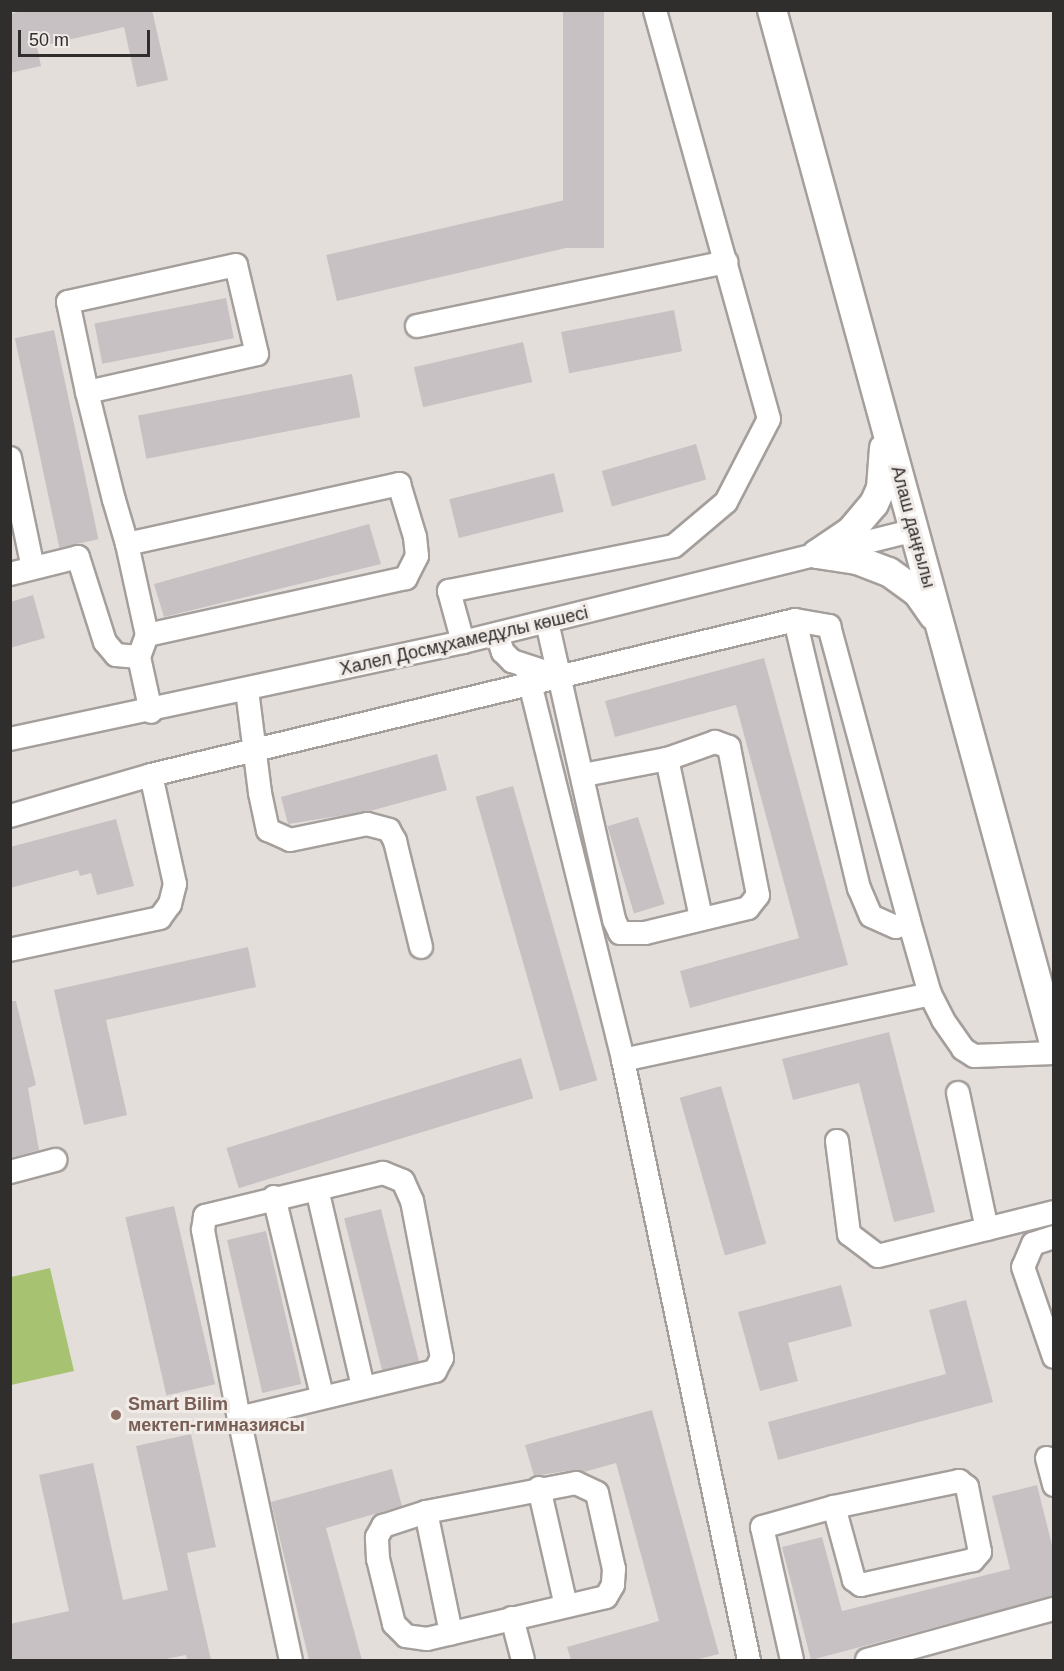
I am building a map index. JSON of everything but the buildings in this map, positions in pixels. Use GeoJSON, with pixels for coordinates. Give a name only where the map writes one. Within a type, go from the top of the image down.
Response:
{"type":"FeatureCollection","features":[{"type":"Feature","properties":{"kind":"main road","name":"Алаш даңғылы"},"geometry":{"type":"LineString","coordinates":[[772,10],[1053,1043]]}},
{"type":"Feature","properties":{"kind":"main road"},"geometry":{"type":"LineString","coordinates":[[817,554],[851,531],[874,504],[884,468],[884,422]]}},
{"type":"Feature","properties":{"kind":"main road"},"geometry":{"type":"LineString","coordinates":[[817,554],[857,560],[889,573],[917,592],[939,622]]}},
{"type":"Feature","properties":{"kind":"street"},"geometry":{"type":"LineString","coordinates":[[463,642],[449,591],[674,546],[726,502],[769,418],[655,10]]}},
{"type":"Feature","properties":{"kind":"street"},"geometry":{"type":"LineString","coordinates":[[417,326],[726,262]]}},
{"type":"Feature","properties":{"kind":"street"},"geometry":{"type":"LineString","coordinates":[[87,392],[257,354],[236,265],[68,302],[87,392],[127,544],[147,635],[139,657],[151,712]]}},
{"type":"Feature","properties":{"kind":"street"},"geometry":{"type":"LineString","coordinates":[[10,458],[33,568]]}},
{"type":"Feature","properties":{"kind":"street"},"geometry":{"type":"LineString","coordinates":[[127,544],[399,484],[416,537],[417,556],[406,578],[147,635]]}},
{"type":"Feature","properties":{"kind":"street","name":"Халел Досмұхамедұлы көшесі"},"geometry":{"type":"LineString","coordinates":[[10,739],[151,712],[463,642],[914,530]]}},
{"type":"Feature","properties":{"kind":"street"},"geometry":{"type":"LineString","coordinates":[[10,574],[78,557],[105,642],[116,655],[139,657]]}},
{"type":"Feature","properties":{"kind":"street"},"geometry":{"type":"LineString","coordinates":[[795,620],[859,888],[871,916],[896,927],[909,921]]}},
{"type":"Feature","properties":{"kind":"street"},"geometry":{"type":"LineString","coordinates":[[10,816],[151,775],[526,676],[561,677],[795,620],[829,626],[930,994],[963,1049],[974,1056],[1053,1053]]}},
{"type":"Feature","properties":{"kind":"street"},"geometry":{"type":"LineString","coordinates":[[547,622],[584,775],[614,920],[621,933],[645,933],[748,908],[758,895],[729,747],[715,742],[667,759],[584,775]]}},
{"type":"Feature","properties":{"kind":"street"},"geometry":{"type":"LineString","coordinates":[[497,634],[503,652],[526,676],[623,1060],[749,1660]]}},
{"type":"Feature","properties":{"kind":"street"},"geometry":{"type":"LineString","coordinates":[[247,690],[253,748],[268,830],[280,838],[290,840],[367,824],[389,830],[395,841],[421,947]]}},
{"type":"Feature","properties":{"kind":"street"},"geometry":{"type":"LineString","coordinates":[[667,759],[701,918]]}},
{"type":"Feature","properties":{"kind":"street"},"geometry":{"type":"LineString","coordinates":[[10,950],[160,918],[170,904],[175,884],[151,775]]}},
{"type":"Feature","properties":{"kind":"street"},"geometry":{"type":"LineString","coordinates":[[623,1060],[930,994]]}},
{"type":"Feature","properties":{"kind":"street"},"geometry":{"type":"LineString","coordinates":[[958,1093],[987,1229]]}},
{"type":"Feature","properties":{"kind":"street"},"geometry":{"type":"LineString","coordinates":[[837,1141],[849,1234],[865,1250],[878,1256],[1053,1212]]}},
{"type":"Feature","properties":{"kind":"street"},"geometry":{"type":"LineString","coordinates":[[10,1172],[55,1160]]}},
{"type":"Feature","properties":{"kind":"street"},"geometry":{"type":"LineString","coordinates":[[238,1418],[322,1395],[421,1377],[435,1371],[442,1358],[411,1201],[403,1181],[383,1173],[274,1197],[205,1216],[203,1230],[238,1418],[291,1660]]}},
{"type":"Feature","properties":{"kind":"street"},"geometry":{"type":"LineString","coordinates":[[317,1189],[363,1387]]}},
{"type":"Feature","properties":{"kind":"street"},"geometry":{"type":"LineString","coordinates":[[274,1197],[322,1395]]}},
{"type":"Feature","properties":{"kind":"street"},"geometry":{"type":"LineString","coordinates":[[1053,1237],[1033,1244],[1023,1267],[1053,1357]]}},
{"type":"Feature","properties":{"kind":"street"},"geometry":{"type":"LineString","coordinates":[[1047,1458],[1053,1485]]}},
{"type":"Feature","properties":{"kind":"street"},"geometry":{"type":"LineString","coordinates":[[792,1660],[762,1527],[834,1507],[959,1481],[968,1487],[980,1552],[973,1560],[861,1585],[854,1580],[834,1507]]}},
{"type":"Feature","properties":{"kind":"street"},"geometry":{"type":"LineString","coordinates":[[576,1483],[597,1493],[614,1569],[613,1586],[606,1596],[428,1639],[406,1636],[394,1624],[378,1559],[377,1537],[383,1526],[426,1512],[539,1488],[576,1483]]}},
{"type":"Feature","properties":{"kind":"street"},"geometry":{"type":"LineString","coordinates":[[539,1488],[566,1606]]}},
{"type":"Feature","properties":{"kind":"street"},"geometry":{"type":"LineString","coordinates":[[426,1512],[451,1633]]}},
{"type":"Feature","properties":{"kind":"street"},"geometry":{"type":"LineString","coordinates":[[867,1660],[1053,1609]]}},
{"type":"Feature","properties":{"kind":"street"},"geometry":{"type":"LineString","coordinates":[[512,1618],[523,1660]]}},
{"type":"Feature","properties":{"kind":"green space"},"geometry":{"type":"Polygon","coordinates":[[[50,1268],[74,1371],[11,1385],[11,1277],[50,1268]]]}},
{"type":"Feature","properties":{"kind":"place","name":"Smart Bilim мектеп-гимназиясы"},"geometry":{"type":"Point","coordinates":[116,1415]}}]}
